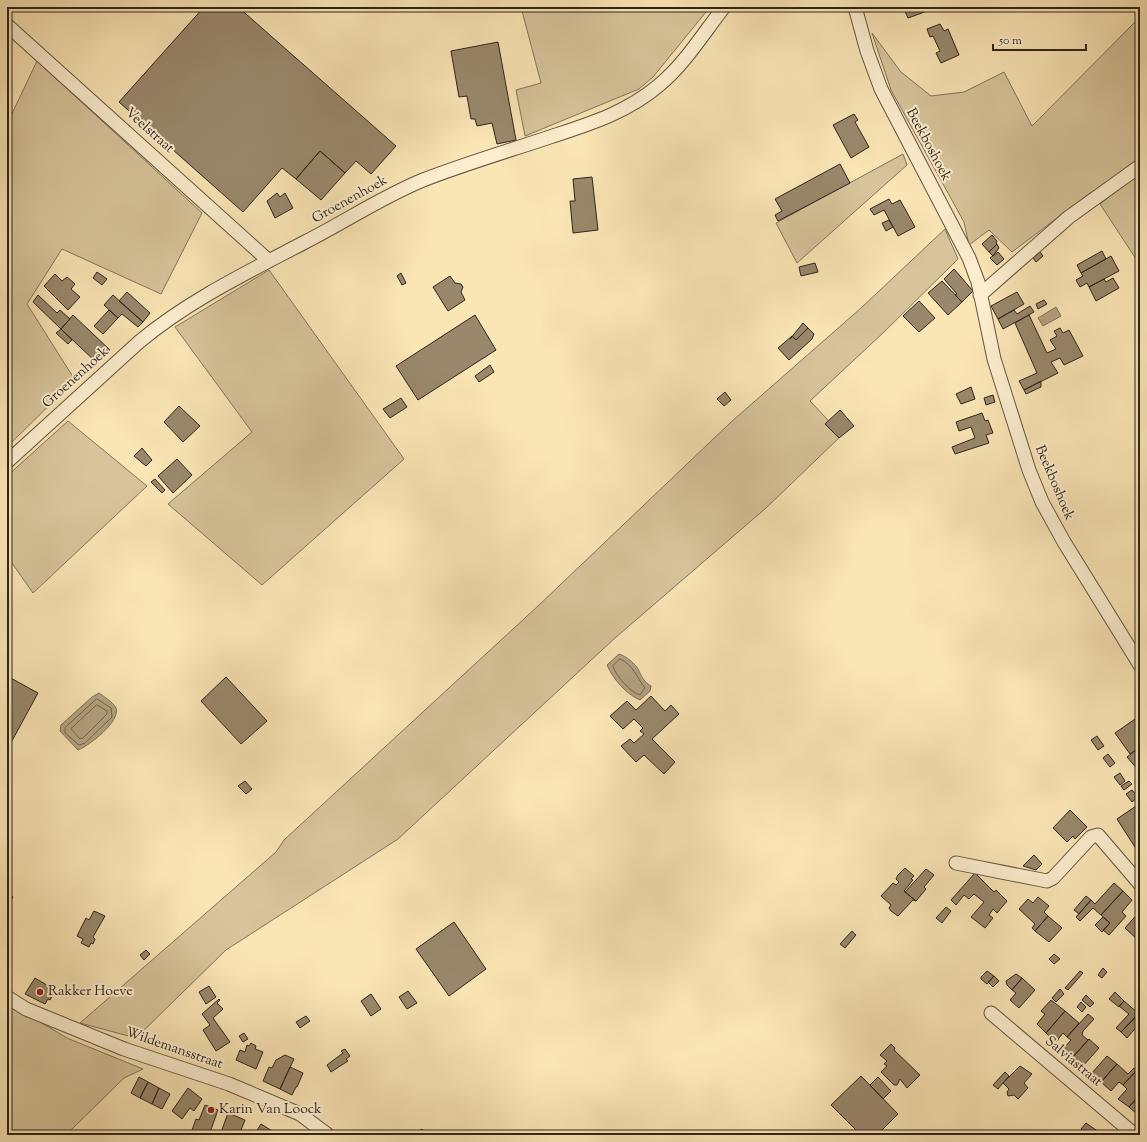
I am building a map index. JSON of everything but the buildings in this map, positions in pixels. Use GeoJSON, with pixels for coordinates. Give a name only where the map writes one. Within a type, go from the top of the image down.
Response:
{"type":"FeatureCollection","features":[{"type":"Feature","properties":{"kind":"street","name":"Groenenhoek"},"geometry":{"type":"LineString","coordinates":[[7,462],[158,326],[269,261],[391,195],[421,181],[582,127],[624,110],[659,86],[675,70],[724,7]]}},
{"type":"Feature","properties":{"kind":"street","name":"Beekboshoek"},"geometry":{"type":"LineString","coordinates":[[855,7],[867,51],[881,89],[906,140],[959,236],[969,258],[980,295],[994,359],[1026,463],[1040,496],[1064,542],[1140,665]]}},
{"type":"Feature","properties":{"kind":"street","name":"Veelstraat"},"geometry":{"type":"LineString","coordinates":[[7,25],[269,261]]}},
{"type":"Feature","properties":{"kind":"street"},"geometry":{"type":"LineString","coordinates":[[980,295],[1069,218],[1140,166]]}},
{"type":"Feature","properties":{"kind":"street"},"geometry":{"type":"LineString","coordinates":[[956,863],[1047,881],[1053,878],[1091,836],[1098,835],[1140,884]]}},
{"type":"Feature","properties":{"kind":"street","name":"Wildemansstraat"},"geometry":{"type":"LineString","coordinates":[[7,997],[26,1009],[124,1049],[229,1084],[300,1114],[328,1135]]}},
{"type":"Feature","properties":{"kind":"street","name":"Salviastraat"},"geometry":{"type":"LineString","coordinates":[[991,1013],[1135,1135]]}},
{"type":"Feature","properties":{"kind":"shaded area"},"geometry":{"type":"Polygon","coordinates":[[[521,7],[710,7],[653,77],[639,89],[525,136],[516,90],[541,83],[521,7]]]}},
{"type":"Feature","properties":{"kind":"shaded area"},"geometry":{"type":"Polygon","coordinates":[[[1140,17],[1140,159],[1085,197],[1012,252],[989,230],[969,245],[964,222],[891,90],[872,33],[901,72],[931,96],[964,92],[1004,72],[1032,126],[1140,17]]]}},
{"type":"Feature","properties":{"kind":"shaded area"},"geometry":{"type":"Polygon","coordinates":[[[37,61],[202,213],[161,294],[62,249],[27,304],[75,380],[7,447],[7,124],[37,61]]]}},
{"type":"Feature","properties":{"kind":"shaded area"},"geometry":{"type":"Polygon","coordinates":[[[903,154],[907,165],[797,263],[776,223],[903,154]]]}},
{"type":"Feature","properties":{"kind":"shaded area"},"geometry":{"type":"Polygon","coordinates":[[[1140,173],[1140,265],[1100,204],[1140,173]]]}},
{"type":"Feature","properties":{"kind":"shaded area"},"geometry":{"type":"Polygon","coordinates":[[[945,229],[958,259],[883,333],[810,401],[842,435],[766,508],[615,638],[398,839],[226,950],[136,1038],[80,1023],[276,852],[284,840],[538,606],[730,423],[861,308],[945,229]]]}},
{"type":"Feature","properties":{"kind":"shaded area"},"geometry":{"type":"Polygon","coordinates":[[[269,270],[404,459],[262,585],[168,504],[252,432],[175,327],[269,270]]]}},
{"type":"Feature","properties":{"kind":"shaded area"},"geometry":{"type":"Polygon","coordinates":[[[68,421],[147,486],[33,593],[7,556],[7,476],[68,421]]]}},
{"type":"Feature","properties":{"kind":"shaded area"},"geometry":{"type":"Polygon","coordinates":[[[7,1002],[67,1038],[143,1069],[124,1078],[66,1135],[7,1135],[7,1002]]]}},
{"type":"Feature","properties":{"kind":"water"},"geometry":{"type":"Polygon","coordinates":[[[1056,307],[1061,316],[1043,326],[1038,318],[1056,307]]]}},
{"type":"Feature","properties":{"kind":"water"},"geometry":{"type":"Polygon","coordinates":[[[619,654],[638,668],[642,677],[651,686],[650,691],[640,700],[620,686],[607,665],[619,654]]]}},
{"type":"Feature","properties":{"kind":"water"},"geometry":{"type":"Polygon","coordinates":[[[99,693],[115,706],[116,713],[114,719],[103,732],[89,744],[78,750],[60,731],[61,725],[92,697],[99,693]]]}},
{"type":"Feature","properties":{"kind":"place","name":"Rakker Hoeve"},"geometry":{"type":"Point","coordinates":[40,992]}},
{"type":"Feature","properties":{"kind":"place","name":"Karin Van Loock"},"geometry":{"type":"Point","coordinates":[211,1110]}}]}
